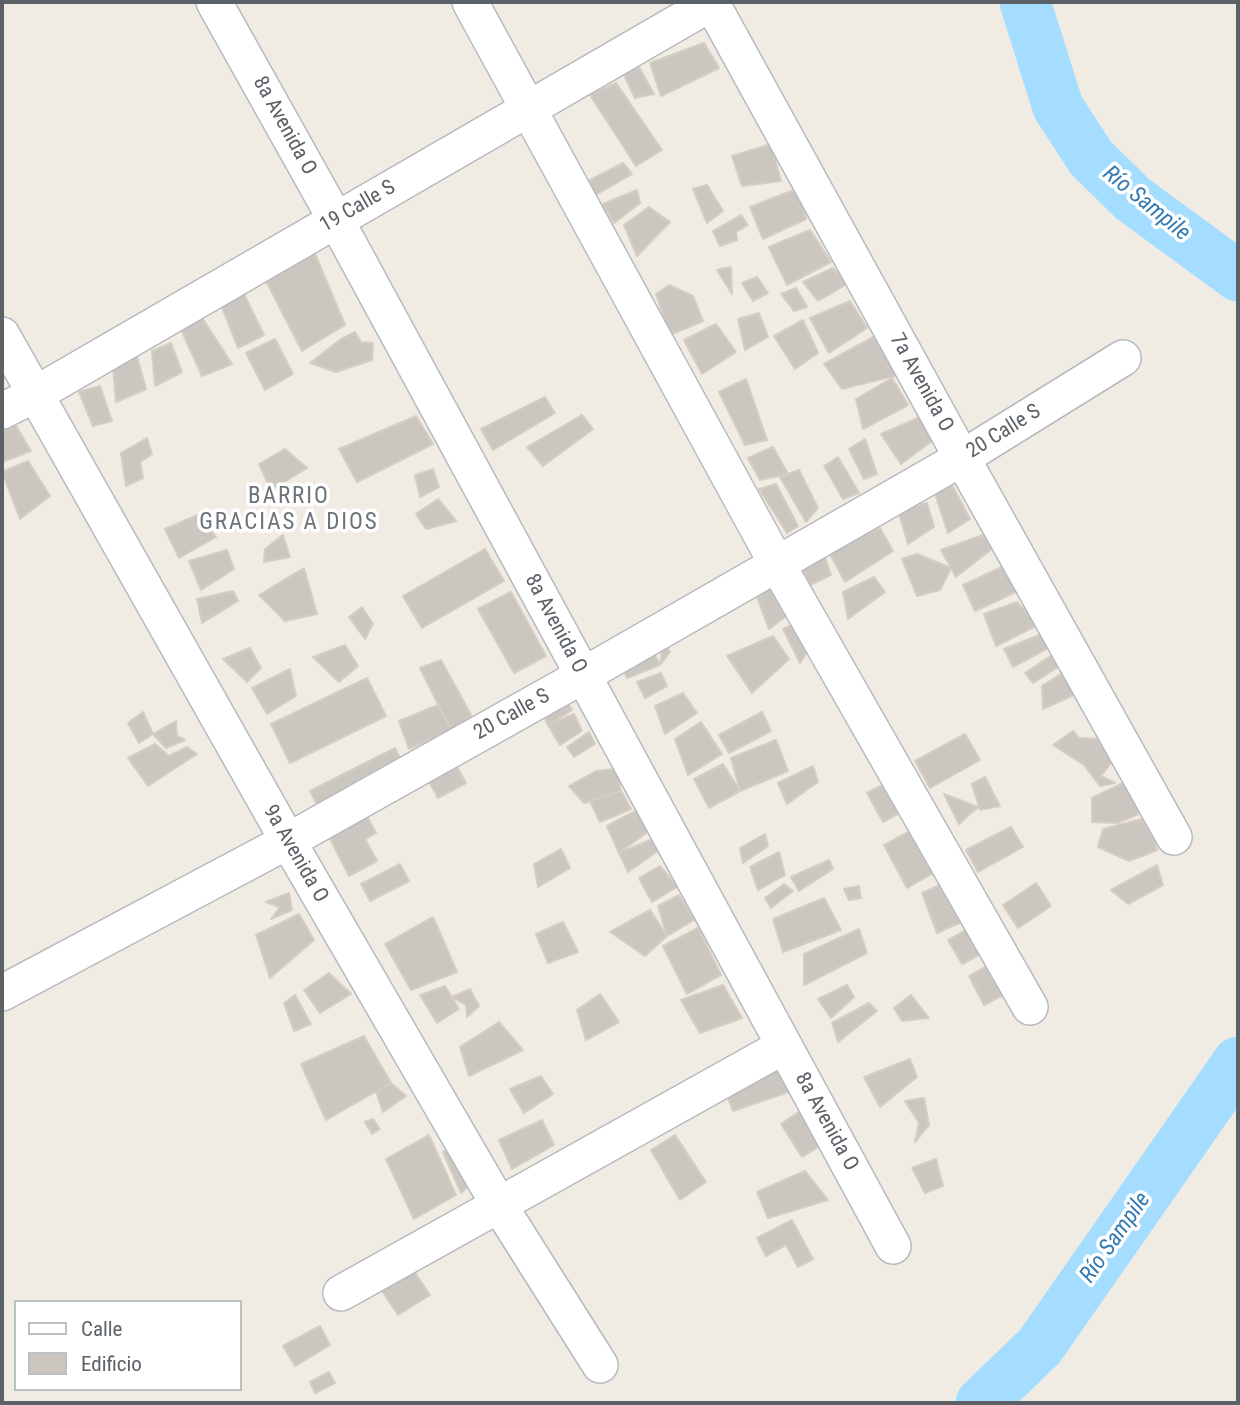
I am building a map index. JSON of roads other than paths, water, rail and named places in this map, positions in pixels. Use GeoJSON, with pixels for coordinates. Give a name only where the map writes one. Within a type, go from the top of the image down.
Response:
{"type":"FeatureCollection","features":[{"type":"Feature","properties":{"kind":"street","name":"8a Avenida O"},"geometry":{"type":"LineString","coordinates":[[215,2],[893,1247]]}},
{"type":"Feature","properties":{"kind":"street"},"geometry":{"type":"LineString","coordinates":[[470,2],[777,564],[1030,1007]]}},
{"type":"Feature","properties":{"kind":"street","name":"19 Calle S"},"geometry":{"type":"LineString","coordinates":[[2,411],[34,395],[712,2]]}},
{"type":"Feature","properties":{"kind":"street","name":"7a Avenida O"},"geometry":{"type":"LineString","coordinates":[[712,2],[1174,837]]}},
{"type":"Feature","properties":{"kind":"street","name":"9a Avenida O"},"geometry":{"type":"LineString","coordinates":[[2,335],[288,841],[499,1205],[600,1365]]}},
{"type":"Feature","properties":{"kind":"street","name":"20 Calle S"},"geometry":{"type":"LineString","coordinates":[[2,993],[288,841],[583,675],[962,458],[1123,358]]}},
{"type":"Feature","properties":{"kind":"street"},"geometry":{"type":"LineString","coordinates":[[341,1293],[784,1046]]}},
{"type":"Feature","properties":{"kind":"waterway","name":"Río Sampile"},"geometry":{"type":"LineString","coordinates":[[1025,2],[1058,107],[1091,158],[1133,199],[1238,276]]}},
{"type":"Feature","properties":{"kind":"waterway","name":"Río Sampile"},"geometry":{"type":"LineString","coordinates":[[981,1403],[1040,1346],[1238,1062]]}},
{"type":"Feature","properties":{"kind":"district","name":"BARRIO GRACIAS A DIOS"},"geometry":{"type":"Point","coordinates":[289,510]}}]}
